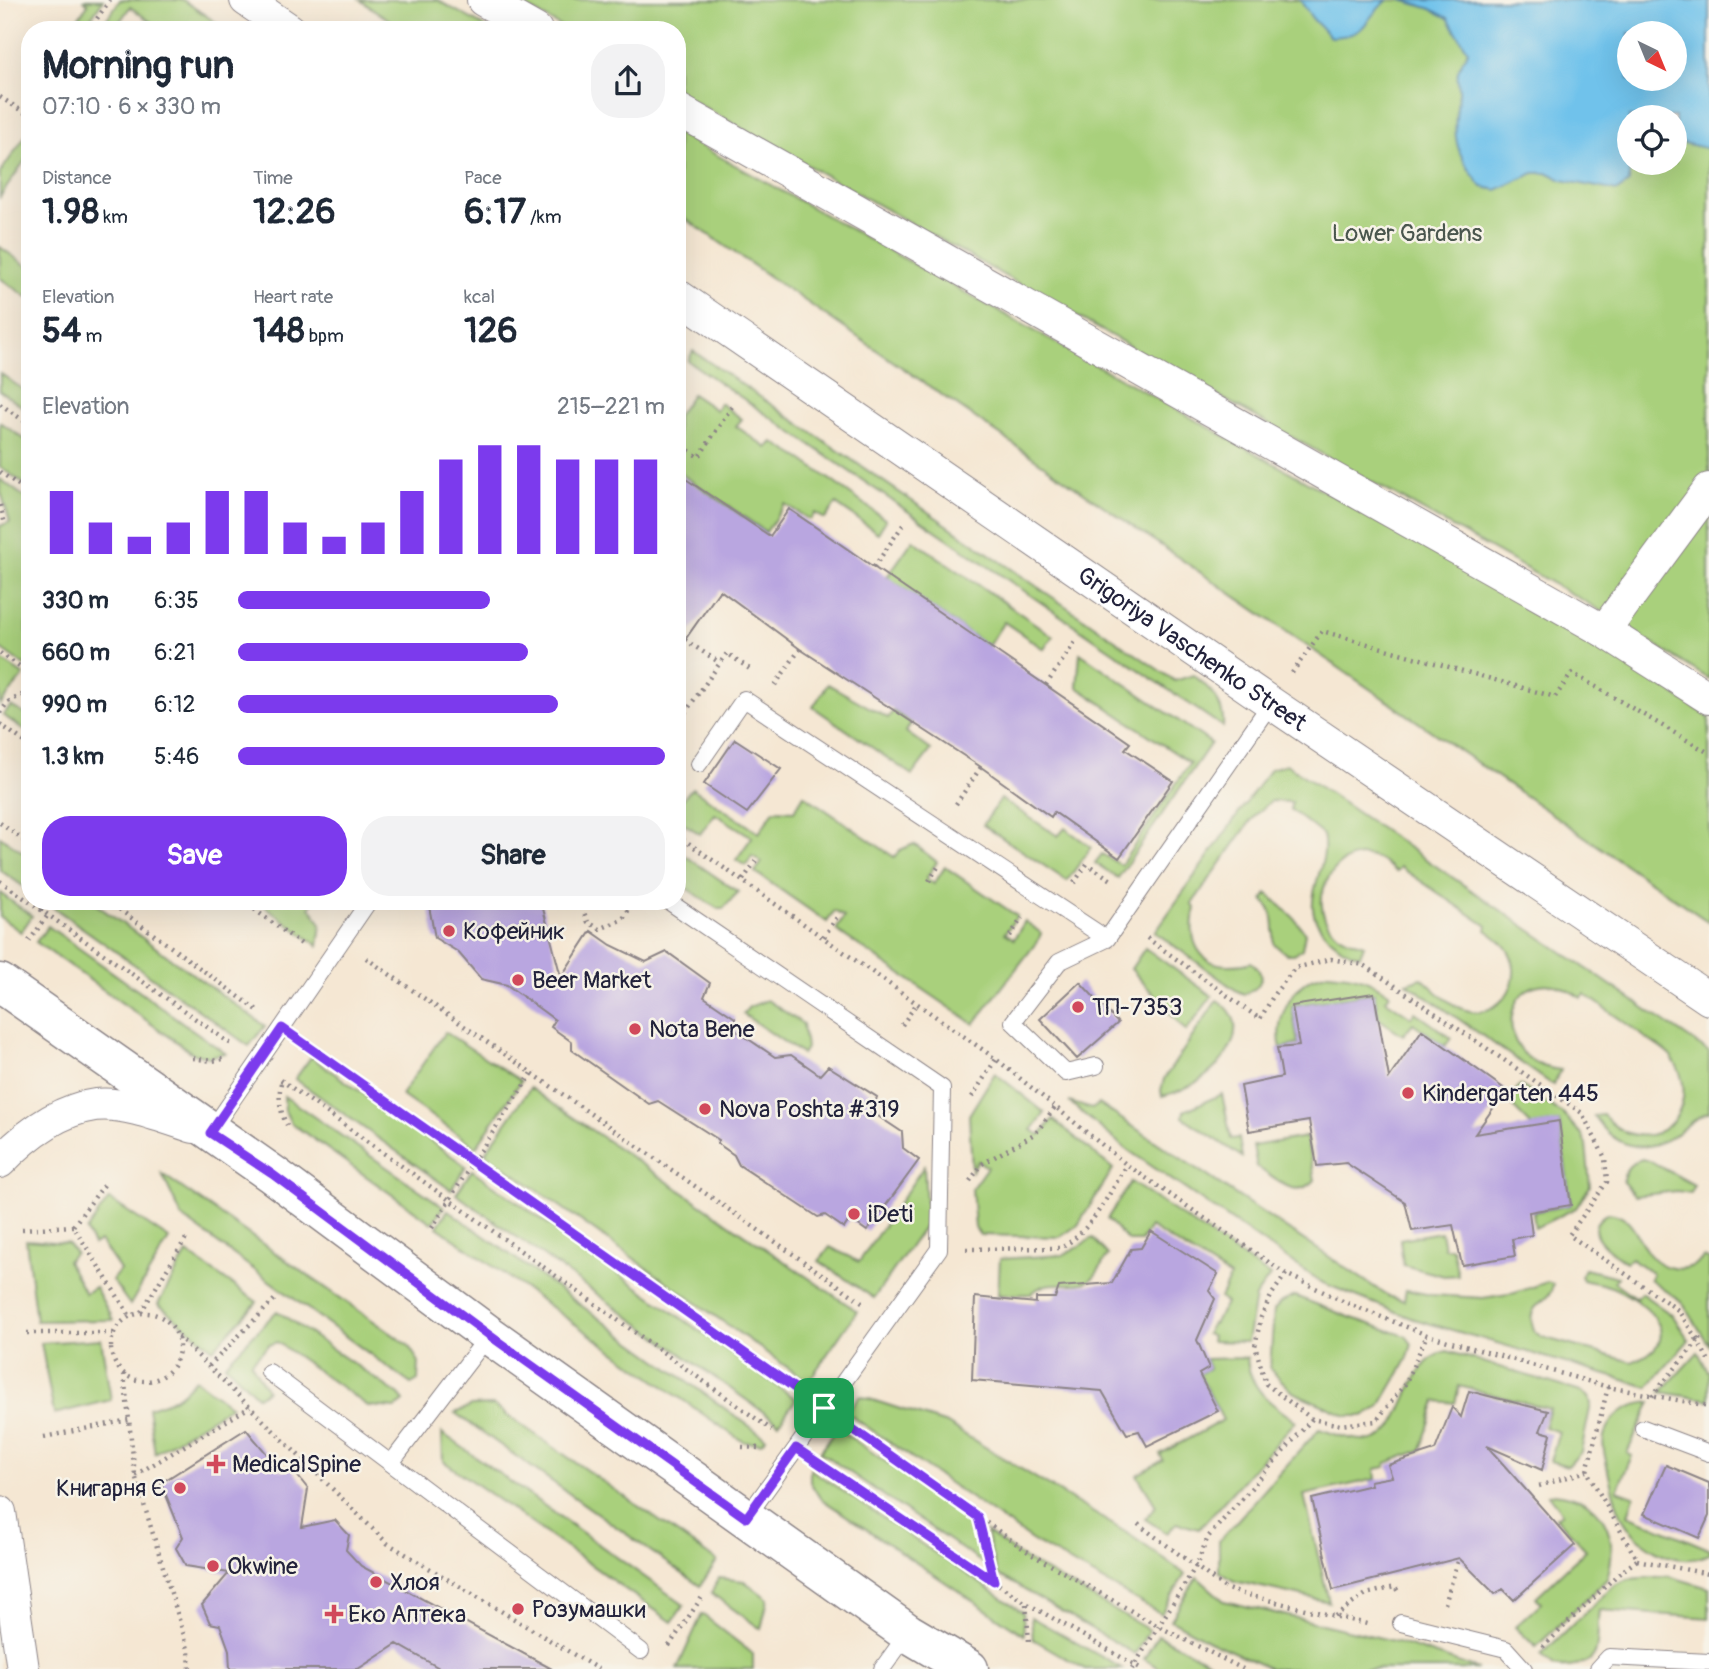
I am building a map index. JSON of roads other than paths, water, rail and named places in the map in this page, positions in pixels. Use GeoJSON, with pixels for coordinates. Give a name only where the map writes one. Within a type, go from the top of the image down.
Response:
{"type":"FeatureCollection","features":[{"type":"Feature","properties":{"kind":"street"},"geometry":{"type":"LineString","coordinates":[[246,0],[277,21]]}},
{"type":"Feature","properties":{"kind":"street"},"geometry":{"type":"LineString","coordinates":[[483,0],[520,21]]}},
{"type":"Feature","properties":{"kind":"street"},"geometry":{"type":"LineString","coordinates":[[686,114],[1604,631],[1709,698]]}},
{"type":"Feature","properties":{"kind":"street","name":"Grigoriya Vaschenko Street"},"geometry":{"type":"LineString","coordinates":[[686,301],[1279,692],[1709,999]]}},
{"type":"Feature","properties":{"kind":"street"},"geometry":{"type":"LineString","coordinates":[[1604,631],[1709,489]]}},
{"type":"Feature","properties":{"kind":"street"},"geometry":{"type":"LineString","coordinates":[[0,983],[272,1174],[489,1335],[908,1633],[969,1669]]}},
{"type":"Feature","properties":{"kind":"street"},"geometry":{"type":"LineString","coordinates":[[0,1162],[19,1143],[54,1118],[96,1104],[136,1109],[210,1133]]}},
{"type":"Feature","properties":{"kind":"street"},"geometry":{"type":"LineString","coordinates":[[0,1512],[23,1669]]}},
{"type":"Feature","properties":{"kind":"lane"},"geometry":{"type":"LineString","coordinates":[[1096,1066],[1066,1073],[1013,1022],[1059,962],[1107,939],[1279,692]]}},
{"type":"Feature","properties":{"kind":"lane"},"geometry":{"type":"LineString","coordinates":[[699,764],[744,699],[1107,939]]}},
{"type":"Feature","properties":{"kind":"lane"},"geometry":{"type":"LineString","coordinates":[[210,1133],[363,910]]}},
{"type":"Feature","properties":{"kind":"lane"},"geometry":{"type":"LineString","coordinates":[[681,910],[942,1088],[939,1249],[746,1518]]}},
{"type":"Feature","properties":{"kind":"lane"},"geometry":{"type":"LineString","coordinates":[[391,1463],[489,1335]]}},
{"type":"Feature","properties":{"kind":"lane"},"geometry":{"type":"LineString","coordinates":[[269,1372],[641,1651]]}},
{"type":"Feature","properties":{"kind":"lane"},"geometry":{"type":"LineString","coordinates":[[1643,1428],[1709,1453]]}},
{"type":"Feature","properties":{"kind":"lane"},"geometry":{"type":"LineString","coordinates":[[1401,1623],[1506,1649],[1524,1669]]}},
{"type":"Feature","properties":{"kind":"lane"},"geometry":{"type":"LineString","coordinates":[[882,1669],[908,1633]]}},
{"type":"Feature","properties":{"kind":"lane"},"geometry":{"type":"LineString","coordinates":[[1598,1669],[1609,1657],[1709,1662]]}},
{"type":"Feature","properties":{"kind":"water"},"geometry":{"type":"Polygon","coordinates":[[[1300,0],[1388,0],[1359,30],[1352,34],[1330,37],[1300,0]]]}},
{"type":"Feature","properties":{"kind":"water"},"geometry":{"type":"Polygon","coordinates":[[[1402,0],[1709,0],[1709,149],[1687,144],[1687,105],[1617,105],[1617,175],[1629,175],[1629,183],[1617,191],[1562,180],[1549,173],[1534,173],[1497,190],[1482,187],[1465,163],[1457,143],[1458,74],[1468,51],[1448,18],[1431,9],[1402,0]]]}},
{"type":"Feature","properties":{"kind":"place","name":"Кофейник"},"geometry":{"type":"Point","coordinates":[449,931]}},
{"type":"Feature","properties":{"kind":"place","name":"Beer Market"},"geometry":{"type":"Point","coordinates":[518,980]}},
{"type":"Feature","properties":{"kind":"place","name":"ТП-7353"},"geometry":{"type":"Point","coordinates":[1078,1007]}},
{"type":"Feature","properties":{"kind":"place","name":"Nota Bene"},"geometry":{"type":"Point","coordinates":[635,1029]}},
{"type":"Feature","properties":{"kind":"place","name":"Kindergarten 445"},"geometry":{"type":"Point","coordinates":[1408,1093]}},
{"type":"Feature","properties":{"kind":"place","name":"Nova Poshta #319"},"geometry":{"type":"Point","coordinates":[705,1109]}},
{"type":"Feature","properties":{"kind":"place","name":"iDeti"},"geometry":{"type":"Point","coordinates":[854,1214]}},
{"type":"Feature","properties":{"kind":"place","name":"MedicalSpine"},"geometry":{"type":"Point","coordinates":[216,1464]}},
{"type":"Feature","properties":{"kind":"place","name":"Книгарня Є"},"geometry":{"type":"Point","coordinates":[180,1488]}},
{"type":"Feature","properties":{"kind":"place","name":"Okwine"},"geometry":{"type":"Point","coordinates":[213,1566]}},
{"type":"Feature","properties":{"kind":"place","name":"Хлоя"},"geometry":{"type":"Point","coordinates":[376,1582]}},
{"type":"Feature","properties":{"kind":"place","name":"Розумашки"},"geometry":{"type":"Point","coordinates":[518,1609]}},
{"type":"Feature","properties":{"kind":"place","name":"Еко Аптека"},"geometry":{"type":"Point","coordinates":[334,1614]}},
{"type":"Feature","properties":{"kind":"park label","name":"Lower Gardens"},"geometry":{"type":"Point","coordinates":[1407,233]}}]}
